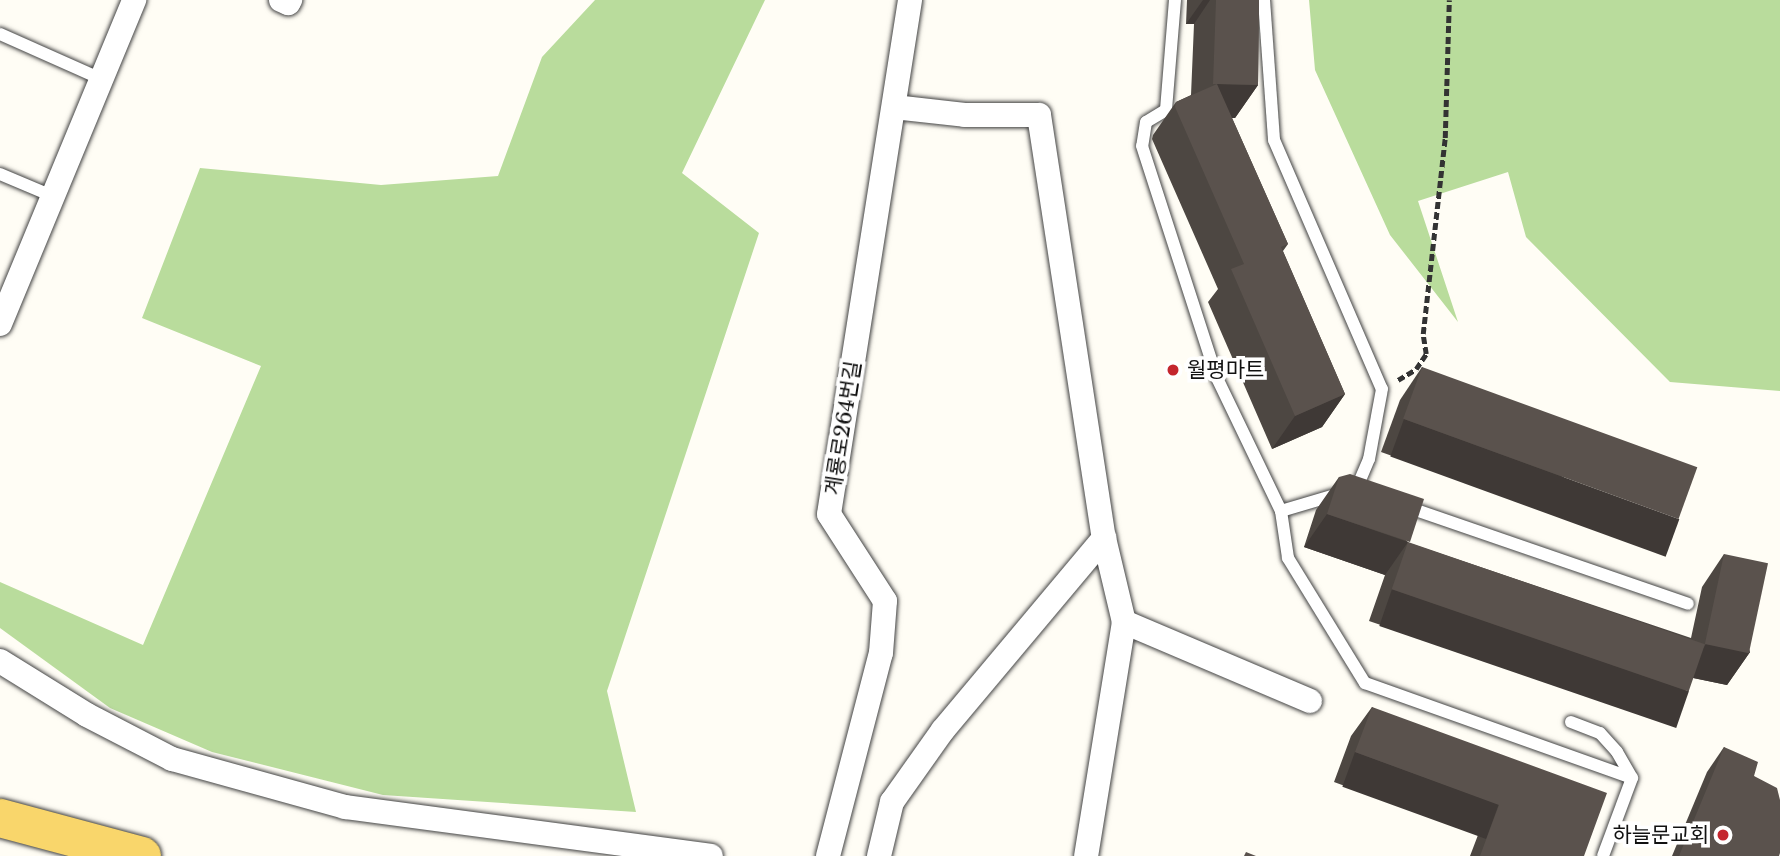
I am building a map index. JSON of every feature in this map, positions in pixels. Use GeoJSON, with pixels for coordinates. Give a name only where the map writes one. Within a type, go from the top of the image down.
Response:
{"type":"FeatureCollection","features":[{"type":"Feature","properties":{"kind":"main road"},"geometry":{"type":"LineString","coordinates":[[0,818],[142,856]]}},
{"type":"Feature","properties":{"kind":"street"},"geometry":{"type":"LineString","coordinates":[[0,324],[134,0]]}},
{"type":"Feature","properties":{"kind":"street"},"geometry":{"type":"LineString","coordinates":[[281,0],[288,4],[290,0]]}},
{"type":"Feature","properties":{"kind":"street","name":"계룡로264번길"},"geometry":{"type":"LineString","coordinates":[[828,856],[881,653],[885,601],[829,514],[910,0]]}},
{"type":"Feature","properties":{"kind":"street"},"geometry":{"type":"LineString","coordinates":[[894,107],[965,115],[1039,115],[1104,538],[1124,622],[1086,856]]}},
{"type":"Feature","properties":{"kind":"street"},"geometry":{"type":"LineString","coordinates":[[878,856],[892,802],[936,740],[1104,538]]}},
{"type":"Feature","properties":{"kind":"street"},"geometry":{"type":"LineString","coordinates":[[1124,622],[1310,701]]}},
{"type":"Feature","properties":{"kind":"street"},"geometry":{"type":"LineString","coordinates":[[0,661],[87,715],[172,759],[345,807],[711,856]]}},
{"type":"Feature","properties":{"kind":"lane"},"geometry":{"type":"LineString","coordinates":[[1175,0],[1166,110],[1146,122],[1142,146],[1217,378],[1282,511],[1288,558],[1365,683],[1632,778]]}},
{"type":"Feature","properties":{"kind":"lane"},"geometry":{"type":"LineString","coordinates":[[1264,0],[1274,140],[1382,389],[1368,459],[1355,489]]}},
{"type":"Feature","properties":{"kind":"lane"},"geometry":{"type":"LineString","coordinates":[[0,34],[101,79]]}},
{"type":"Feature","properties":{"kind":"lane"},"geometry":{"type":"LineString","coordinates":[[0,174],[52,196]]}},
{"type":"Feature","properties":{"kind":"lane"},"geometry":{"type":"LineString","coordinates":[[1282,511],[1355,489],[1368,493]]}},
{"type":"Feature","properties":{"kind":"lane"},"geometry":{"type":"LineString","coordinates":[[1393,502],[1688,604]]}},
{"type":"Feature","properties":{"kind":"lane"},"geometry":{"type":"LineString","coordinates":[[1571,722],[1600,733],[1617,752],[1632,778]]}},
{"type":"Feature","properties":{"kind":"lane"},"geometry":{"type":"LineString","coordinates":[[1603,856],[1632,778]]}},
{"type":"Feature","properties":{"kind":"path"},"geometry":{"type":"LineString","coordinates":[[1382,389],[1416,369],[1426,354],[1423,334],[1445,138],[1449,0]]}},
{"type":"Feature","properties":{"kind":"green space"},"geometry":{"type":"Polygon","coordinates":[[[595,0],[765,0],[682,173],[759,233],[607,691],[636,812],[383,795],[212,752],[110,708],[0,628],[0,582],[143,645],[261,366],[142,318],[200,168],[381,185],[498,176],[542,57],[595,0]]]}},
{"type":"Feature","properties":{"kind":"green space"},"geometry":{"type":"Polygon","coordinates":[[[1309,0],[1780,0],[1780,391],[1670,382],[1526,237],[1508,172],[1418,201],[1458,322],[1390,235],[1315,70],[1309,0]]]}},
{"type":"Feature","properties":{"kind":"building"},"geometry":{"type":"Polygon","coordinates":[[[1216,0],[1259,0],[1258,85],[1213,84],[1216,0]]]}},
{"type":"Feature","properties":{"kind":"building"},"geometry":{"type":"Polygon","coordinates":[[[1217,84],[1288,244],[1281,247],[1345,394],[1295,416],[1231,269],[1244,264],[1175,107],[1176,102],[1217,84]]]}},
{"type":"Feature","properties":{"kind":"building"},"geometry":{"type":"Polygon","coordinates":[[[1422,367],[1697,467],[1679,519],[1403,419],[1422,367]]]}},
{"type":"Feature","properties":{"kind":"building"},"geometry":{"type":"Polygon","coordinates":[[[1350,474],[1424,499],[1410,542],[1327,514],[1339,477],[1350,474]]]}},
{"type":"Feature","properties":{"kind":"building"},"geometry":{"type":"Polygon","coordinates":[[[1408,542],[1705,644],[1689,692],[1392,589],[1408,542]]]}},
{"type":"Feature","properties":{"kind":"building"},"geometry":{"type":"Polygon","coordinates":[[[1724,554],[1768,563],[1749,653],[1705,644],[1724,554]]]}},
{"type":"Feature","properties":{"kind":"building"},"geometry":{"type":"Polygon","coordinates":[[[1372,707],[1607,793],[1584,856],[1480,856],[1499,805],[1355,752],[1372,707]]]}},
{"type":"Feature","properties":{"kind":"building","name":"하늘문교회"},"geometry":{"type":"Polygon","coordinates":[[[1724,747],[1758,762],[1754,776],[1777,788],[1780,800],[1779,856],[1679,856],[1724,747]]]}},
{"type":"Feature","properties":{"kind":"place","name":"월평마트"},"geometry":{"type":"Point","coordinates":[1173,370]}},
{"type":"Feature","properties":{"kind":"place","name":"하늘문교회"},"geometry":{"type":"Point","coordinates":[1723,835]}}]}
